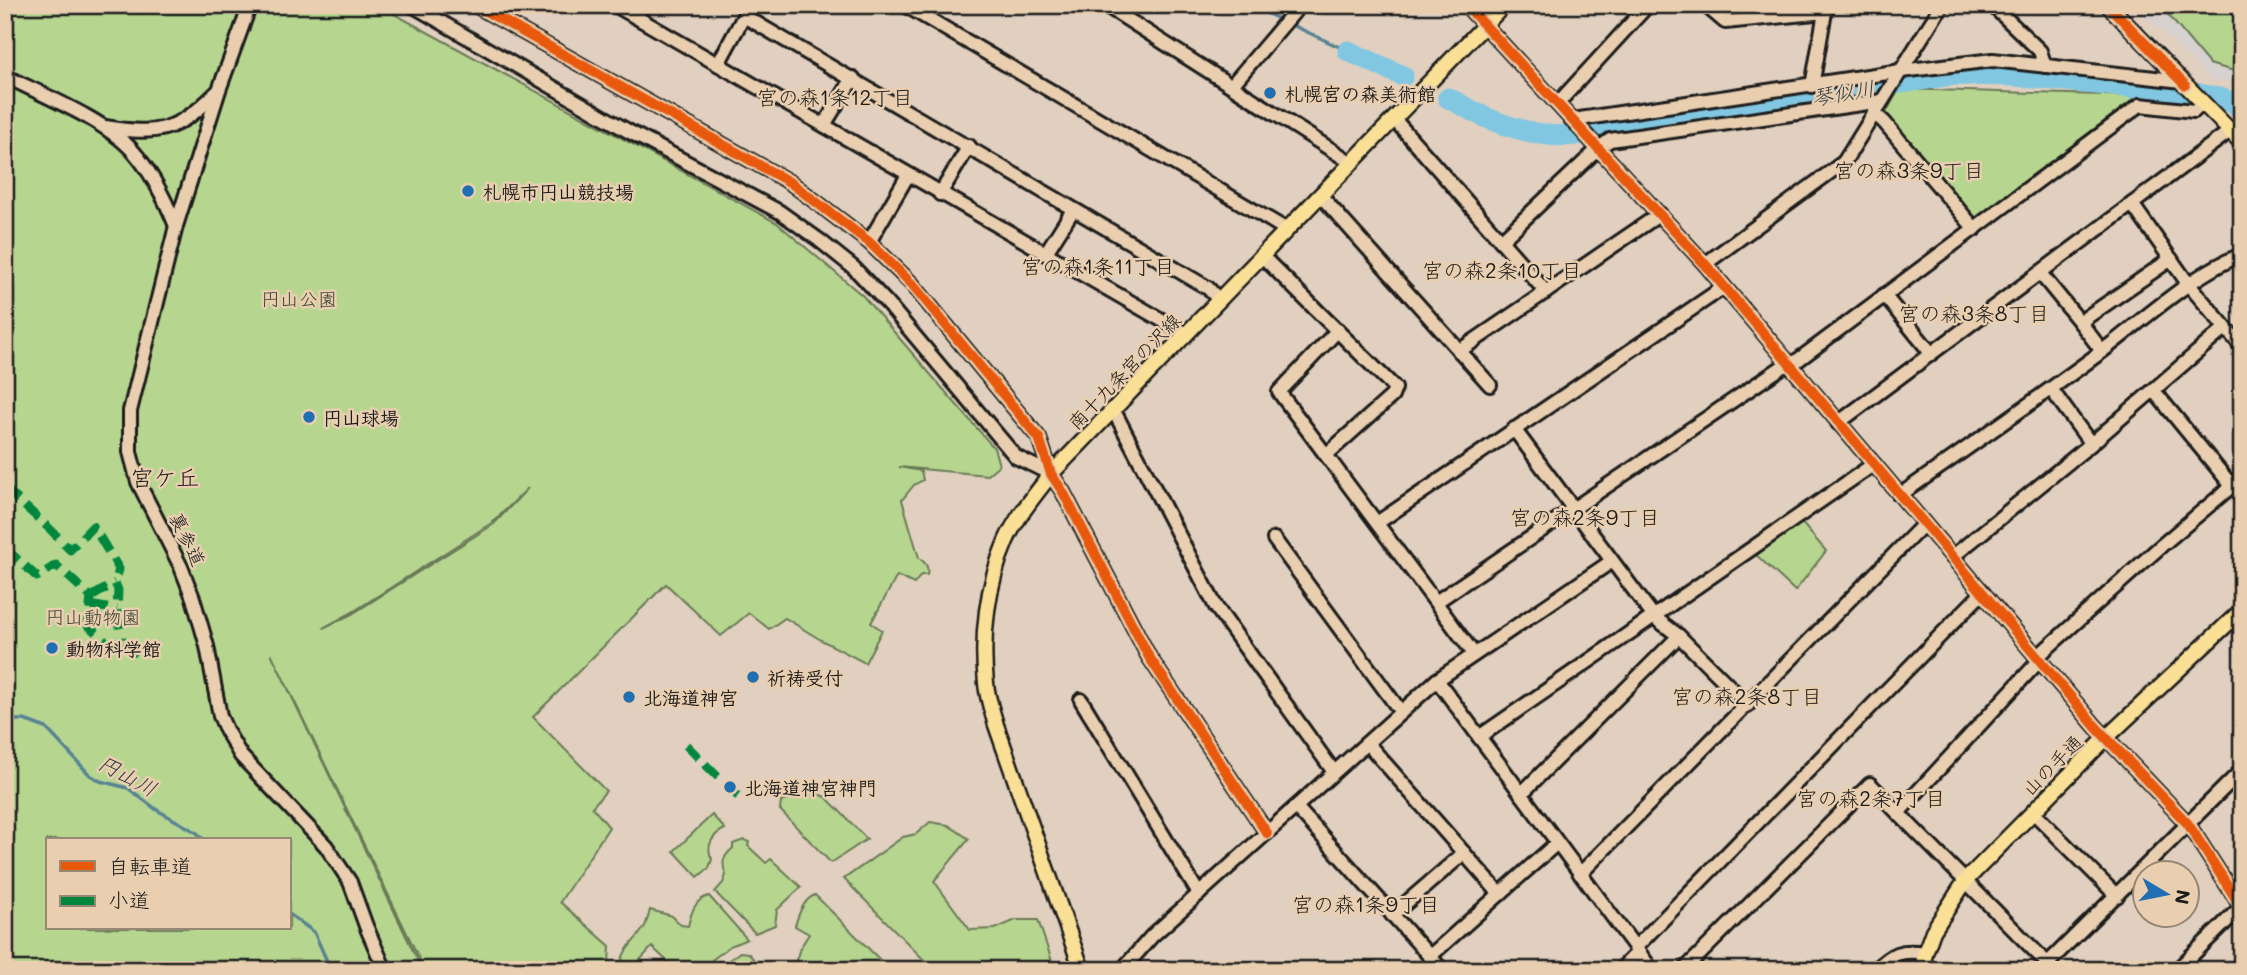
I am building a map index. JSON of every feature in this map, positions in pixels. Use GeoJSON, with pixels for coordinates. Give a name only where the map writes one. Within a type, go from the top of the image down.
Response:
{"type":"FeatureCollection","features":[{"type":"Feature","properties":{"kind":"main road","name":"南十九条宮の沢線"},"geometry":{"type":"LineString","coordinates":[[1082,970],[996,725],[986,685],[985,627],[996,570],[1007,540],[1026,506],[1051,474],[1504,5]]}},
{"type":"Feature","properties":{"kind":"main road"},"geometry":{"type":"LineString","coordinates":[[2108,5],[2242,143]]}},
{"type":"Feature","properties":{"kind":"main road","name":"山の手通"},"geometry":{"type":"LineString","coordinates":[[1922,970],[1933,931],[1966,880],[2106,738],[2242,610]]}},
{"type":"Feature","properties":{"kind":"street","name":"裏参道"},"geometry":{"type":"LineString","coordinates":[[250,5],[219,90],[176,226],[130,411],[130,452],[138,482],[181,567],[193,598],[207,646],[220,716],[227,732],[241,755],[326,846],[350,882],[385,970]]}},
{"type":"Feature","properties":{"kind":"street"},"geometry":{"type":"LineString","coordinates":[[412,5],[628,131],[780,212],[819,240],[853,268],[888,304],[1016,457],[1051,474]]}},
{"type":"Feature","properties":{"kind":"street"},"geometry":{"type":"LineString","coordinates":[[475,5],[791,183],[869,242],[912,284],[1040,438],[1051,474],[1149,657],[1267,833]]}},
{"type":"Feature","properties":{"kind":"street"},"geometry":{"type":"LineString","coordinates":[[615,5],[1186,334]]}},
{"type":"Feature","properties":{"kind":"street"},"geometry":{"type":"LineString","coordinates":[[636,18],[643,5]]}},
{"type":"Feature","properties":{"kind":"street"},"geometry":{"type":"LineString","coordinates":[[905,5],[1287,230]]}},
{"type":"Feature","properties":{"kind":"street"},"geometry":{"type":"LineString","coordinates":[[1105,5],[1352,163]]}},
{"type":"Feature","properties":{"kind":"street"},"geometry":{"type":"LineString","coordinates":[[1232,85],[1300,5]]}},
{"type":"Feature","properties":{"kind":"street"},"geometry":{"type":"LineString","coordinates":[[1466,5],[1705,264],[2106,738],[2188,824],[2242,907],[2177,970]]}},
{"type":"Feature","properties":{"kind":"street"},"geometry":{"type":"LineString","coordinates":[[1558,103],[1648,5]]}},
{"type":"Feature","properties":{"kind":"street"},"geometry":{"type":"LineString","coordinates":[[1705,5],[1725,22],[1826,8],[1812,86]]}},
{"type":"Feature","properties":{"kind":"street"},"geometry":{"type":"LineString","coordinates":[[1705,264],[1844,162],[1942,5]]}},
{"type":"Feature","properties":{"kind":"street"},"geometry":{"type":"LineString","coordinates":[[1992,5],[2040,51],[2045,66]]}},
{"type":"Feature","properties":{"kind":"street"},"geometry":{"type":"LineString","coordinates":[[718,64],[744,16],[1208,288],[1219,300]]}},
{"type":"Feature","properties":{"kind":"street"},"geometry":{"type":"LineString","coordinates":[[1576,123],[1993,61],[2184,83]]}},
{"type":"Feature","properties":{"kind":"street"},"geometry":{"type":"LineString","coordinates":[[5,76],[104,127],[132,150],[166,203],[176,226]]}},
{"type":"Feature","properties":{"kind":"street"},"geometry":{"type":"LineString","coordinates":[[824,125],[853,78]]}},
{"type":"Feature","properties":{"kind":"street"},"geometry":{"type":"LineString","coordinates":[[104,127],[151,131],[174,125],[195,114],[219,90]]}},
{"type":"Feature","properties":{"kind":"street"},"geometry":{"type":"LineString","coordinates":[[1501,241],[1596,144],[1884,98]]}},
{"type":"Feature","properties":{"kind":"street"},"geometry":{"type":"LineString","coordinates":[[1436,602],[1789,364],[2140,105],[2194,111],[2203,103]]}},
{"type":"Feature","properties":{"kind":"street"},"geometry":{"type":"LineString","coordinates":[[1874,113],[1975,229]]}},
{"type":"Feature","properties":{"kind":"street"},"geometry":{"type":"LineString","coordinates":[[1394,119],[1546,292]]}},
{"type":"Feature","properties":{"kind":"street"},"geometry":{"type":"LineString","coordinates":[[1838,423],[2230,131]]}},
{"type":"Feature","properties":{"kind":"street"},"geometry":{"type":"LineString","coordinates":[[940,194],[969,146]]}},
{"type":"Feature","properties":{"kind":"street"},"geometry":{"type":"LineString","coordinates":[[869,242],[908,175]]}},
{"type":"Feature","properties":{"kind":"street"},"geometry":{"type":"LineString","coordinates":[[1321,195],[1490,385]]}},
{"type":"Feature","properties":{"kind":"street"},"geometry":{"type":"LineString","coordinates":[[2132,204],[2189,285],[2242,347]]}},
{"type":"Feature","properties":{"kind":"street"},"geometry":{"type":"LineString","coordinates":[[1045,254],[1073,210]]}},
{"type":"Feature","properties":{"kind":"street"},"geometry":{"type":"LineString","coordinates":[[1459,351],[1660,214]]}},
{"type":"Feature","properties":{"kind":"street"},"geometry":{"type":"LineString","coordinates":[[1900,495],[2051,389],[2189,285],[2225,261],[2242,255]]}},
{"type":"Feature","properties":{"kind":"street"},"geometry":{"type":"LineString","coordinates":[[1262,256],[1395,388],[1392,396],[1326,455]]}},
{"type":"Feature","properties":{"kind":"street"},"geometry":{"type":"LineString","coordinates":[[2080,322],[2171,259]]}},
{"type":"Feature","properties":{"kind":"street"},"geometry":{"type":"LineString","coordinates":[[2040,273],[2102,351]]}},
{"type":"Feature","properties":{"kind":"street"},"geometry":{"type":"LineString","coordinates":[[1377,523],[1724,287]]}},
{"type":"Feature","properties":{"kind":"street"},"geometry":{"type":"LineString","coordinates":[[1884,295],[1931,352]]}},
{"type":"Feature","properties":{"kind":"street"},"geometry":{"type":"LineString","coordinates":[[1952,557],[2091,444],[2224,329]]}},
{"type":"Feature","properties":{"kind":"street"},"geometry":{"type":"LineString","coordinates":[[1338,330],[1279,392],[1474,654]]}},
{"type":"Feature","properties":{"kind":"street"},"geometry":{"type":"LineString","coordinates":[[2051,389],[2091,444]]}},
{"type":"Feature","properties":{"kind":"street"},"geometry":{"type":"LineString","coordinates":[[1898,813],[2038,659],[2161,546],[2232,486],[2154,391]]}},
{"type":"Feature","properties":{"kind":"street"},"geometry":{"type":"LineString","coordinates":[[1113,409],[1216,607],[1334,772]]}},
{"type":"Feature","properties":{"kind":"street"},"geometry":{"type":"LineString","coordinates":[[1514,429],[1654,617],[1679,636],[1748,705]]}},
{"type":"Feature","properties":{"kind":"street"},"geometry":{"type":"LineString","coordinates":[[1479,737],[1874,464]]}},
{"type":"Feature","properties":{"kind":"street"},"geometry":{"type":"LineString","coordinates":[[1580,874],[1924,524]]}},
{"type":"Feature","properties":{"kind":"street"},"geometry":{"type":"LineString","coordinates":[[1274,539],[1401,712]]}},
{"type":"Feature","properties":{"kind":"street"},"geometry":{"type":"LineString","coordinates":[[1122,970],[1152,936],[1437,680],[1612,561]]}},
{"type":"Feature","properties":{"kind":"street"},"geometry":{"type":"LineString","coordinates":[[1620,970],[1636,950],[1982,593]]}},
{"type":"Feature","properties":{"kind":"street"},"geometry":{"type":"LineString","coordinates":[[1521,793],[1679,636]]}},
{"type":"Feature","properties":{"kind":"street"},"geometry":{"type":"LineString","coordinates":[[1437,680],[1652,970]]}},
{"type":"Feature","properties":{"kind":"street"},"geometry":{"type":"LineString","coordinates":[[1081,700],[1199,894]]}},
{"type":"Feature","properties":{"kind":"street"},"geometry":{"type":"LineString","coordinates":[[1367,743],[1500,894]]}},
{"type":"Feature","properties":{"kind":"street"},"geometry":{"type":"LineString","coordinates":[[1684,970],[1870,784],[2050,967],[2242,771]]}},
{"type":"Feature","properties":{"kind":"street"},"geometry":{"type":"LineString","coordinates":[[1296,807],[1442,970]]}},
{"type":"Feature","properties":{"kind":"street"},"geometry":{"type":"LineString","coordinates":[[2033,812],[2117,896]]}},
{"type":"Feature","properties":{"kind":"street"},"geometry":{"type":"LineString","coordinates":[[1429,957],[1557,843]]}},
{"type":"Feature","properties":{"kind":"street"},"geometry":{"type":"LineString","coordinates":[[1392,915],[1464,853]]}},
{"type":"Feature","properties":{"kind":"street"},"geometry":{"type":"LineString","coordinates":[[1875,970],[1895,953],[1908,950],[1925,953]]}},
{"type":"Feature","properties":{"kind":"shaded area"},"geometry":{"type":"Polygon","coordinates":[[[2135,5],[2242,5],[2242,86],[2239,83],[2212,80],[2135,5]]]}},
{"type":"Feature","properties":{"kind":"green space","name":"円山公園"},"geometry":{"type":"Polygon","coordinates":[[[5,5],[378,5],[777,223],[863,296],[994,448],[999,465],[987,475],[899,467],[921,471],[923,480],[914,485],[902,500],[919,558],[926,565],[928,572],[927,575],[921,575],[914,584],[897,576],[871,623],[882,630],[865,663],[785,618],[769,629],[749,613],[721,636],[666,584],[533,717],[606,791],[592,807],[609,827],[560,902],[610,946],[611,970],[422,970],[419,958],[271,653],[420,970],[5,970],[5,5]],[[528,488],[493,522],[323,628],[352,614],[494,524],[528,488]]]}},
{"type":"Feature","properties":{"kind":"green space"},"geometry":{"type":"Polygon","coordinates":[[[2160,5],[2242,5],[2242,76],[2238,72],[2209,64],[2160,5]]]}},
{"type":"Feature","properties":{"kind":"green space"},"geometry":{"type":"Polygon","coordinates":[[[1899,89],[2138,96],[1976,218],[1886,113],[1899,89]]]}},
{"type":"Feature","properties":{"kind":"green space"},"geometry":{"type":"Polygon","coordinates":[[[1801,522],[1826,551],[1795,591],[1754,553],[1801,522]]]}},
{"type":"Feature","properties":{"kind":"green space"},"geometry":{"type":"Polygon","coordinates":[[[803,792],[826,797],[867,839],[831,863],[780,810],[781,802],[803,792]]]}},
{"type":"Feature","properties":{"kind":"green space"},"geometry":{"type":"Polygon","coordinates":[[[712,815],[725,829],[711,841],[709,850],[712,859],[709,868],[698,877],[674,851],[712,815]]]}},
{"type":"Feature","properties":{"kind":"green space"},"geometry":{"type":"Polygon","coordinates":[[[930,822],[948,825],[969,839],[934,881],[970,930],[995,929],[1016,920],[1038,920],[1055,970],[934,970],[844,879],[903,837],[916,834],[930,822]]]}},
{"type":"Feature","properties":{"kind":"green space"},"geometry":{"type":"Polygon","coordinates":[[[744,840],[749,842],[748,846],[766,863],[771,859],[801,887],[777,910],[775,925],[755,933],[715,892],[726,875],[723,863],[725,857],[733,844],[744,840]]]}},
{"type":"Feature","properties":{"kind":"green space"},"geometry":{"type":"Polygon","coordinates":[[[815,895],[890,970],[793,970],[800,948],[809,934],[795,926],[805,904],[815,895]]]}},
{"type":"Feature","properties":{"kind":"green space"},"geometry":{"type":"Polygon","coordinates":[[[709,896],[747,939],[730,946],[699,970],[662,970],[667,961],[652,947],[640,960],[647,970],[621,970],[623,957],[645,926],[650,910],[672,916],[681,925],[688,926],[697,903],[709,896]]]}},
{"type":"Feature","properties":{"kind":"green space"},"geometry":{"type":"Polygon","coordinates":[[[740,952],[748,953],[755,961],[756,970],[715,970],[740,952]]]}},
{"type":"Feature","properties":{"kind":"waterway","name":"琴似川"},"geometry":{"type":"LineString","coordinates":[[1249,5],[1279,19]]}},
{"type":"Feature","properties":{"kind":"waterway","name":"琴似川"},"geometry":{"type":"LineString","coordinates":[[1292,25],[1348,51]]}},
{"type":"Feature","properties":{"kind":"waterway","name":"琴似川"},"geometry":{"type":"LineString","coordinates":[[1348,51],[1403,76]]}},
{"type":"Feature","properties":{"kind":"waterway","name":"琴似川"},"geometry":{"type":"LineString","coordinates":[[1448,98],[1482,116],[1510,126],[1558,136],[1586,134],[1610,128],[1952,75],[2015,76],[2199,94],[2227,100],[2242,110]]}},
{"type":"Feature","properties":{"kind":"waterway","name":"円山川"},"geometry":{"type":"LineString","coordinates":[[5,720],[24,720],[46,728],[90,775],[100,781],[128,788],[202,838]]}},
{"type":"Feature","properties":{"kind":"waterway","name":"円山川"},"geometry":{"type":"LineString","coordinates":[[290,915],[314,932],[331,970]]}},
{"type":"Feature","properties":{"kind":"marked path"},"geometry":{"type":"LineString","coordinates":[[5,488],[70,550],[93,526],[119,569],[115,583],[118,590],[117,610],[122,639]]}},
{"type":"Feature","properties":{"kind":"marked path"},"geometry":{"type":"LineString","coordinates":[[5,548],[37,577],[56,565],[91,597],[88,625],[110,646],[122,639],[139,655]]}},
{"type":"Feature","properties":{"kind":"marked path"},"geometry":{"type":"LineString","coordinates":[[91,597],[115,583]]}},
{"type":"Feature","properties":{"kind":"marked path"},"geometry":{"type":"LineString","coordinates":[[90,605],[117,610]]}},
{"type":"Feature","properties":{"kind":"marked path"},"geometry":{"type":"LineString","coordinates":[[686,745],[723,782]]}},
{"type":"Feature","properties":{"kind":"cycle path"},"geometry":{"type":"LineString","coordinates":[[475,5],[791,183],[869,242],[912,284],[1039,438],[1051,474],[1149,657],[1267,833]]}},
{"type":"Feature","properties":{"kind":"cycle path"},"geometry":{"type":"LineString","coordinates":[[1466,5],[1705,264],[2096,727],[2188,824],[2242,908]]}},
{"type":"Feature","properties":{"kind":"cycle path"},"geometry":{"type":"LineString","coordinates":[[2108,5],[2185,85]]}},
{"type":"Feature","properties":{"kind":"place","name":"札幌宮の森美術館"},"geometry":{"type":"Point","coordinates":[1270,93]}},
{"type":"Feature","properties":{"kind":"place","name":"札幌市円山競技場"},"geometry":{"type":"Point","coordinates":[468,191]}},
{"type":"Feature","properties":{"kind":"place","name":"円山球場"},"geometry":{"type":"Point","coordinates":[309,417]}},
{"type":"Feature","properties":{"kind":"place","name":"動物科学館"},"geometry":{"type":"Point","coordinates":[52,648]}},
{"type":"Feature","properties":{"kind":"place","name":"祈祷受付"},"geometry":{"type":"Point","coordinates":[753,677]}},
{"type":"Feature","properties":{"kind":"place","name":"北海道神宮"},"geometry":{"type":"Point","coordinates":[629,697]}},
{"type":"Feature","properties":{"kind":"place","name":"北海道神宮神門"},"geometry":{"type":"Point","coordinates":[730,787]}},
{"type":"Feature","properties":{"kind":"district","name":"宮の森1条12丁目"},"geometry":{"type":"Point","coordinates":[835,96]}},
{"type":"Feature","properties":{"kind":"district","name":"宮の森3条9丁目"},"geometry":{"type":"Point","coordinates":[1909,169]}},
{"type":"Feature","properties":{"kind":"district","name":"宮の森1条11丁目"},"geometry":{"type":"Point","coordinates":[1098,265]}},
{"type":"Feature","properties":{"kind":"district","name":"宮の森2条10丁目"},"geometry":{"type":"Point","coordinates":[1502,269]}},
{"type":"Feature","properties":{"kind":"district","name":"宮の森3条8丁目"},"geometry":{"type":"Point","coordinates":[1974,312]}},
{"type":"Feature","properties":{"kind":"district","name":"宮ケ丘"},"geometry":{"type":"Point","coordinates":[165,477]}},
{"type":"Feature","properties":{"kind":"district","name":"宮の森2条9丁目"},"geometry":{"type":"Point","coordinates":[1585,516]}},
{"type":"Feature","properties":{"kind":"district","name":"宮の森2条8丁目"},"geometry":{"type":"Point","coordinates":[1747,695]}},
{"type":"Feature","properties":{"kind":"district","name":"宮の森2条7丁目"},"geometry":{"type":"Point","coordinates":[1871,797]}},
{"type":"Feature","properties":{"kind":"district","name":"宮の森1条9丁目"},"geometry":{"type":"Point","coordinates":[1366,903]}},
{"type":"Feature","properties":{"kind":"park label","name":"円山動物園"},"geometry":{"type":"Point","coordinates":[93,616]}}]}
